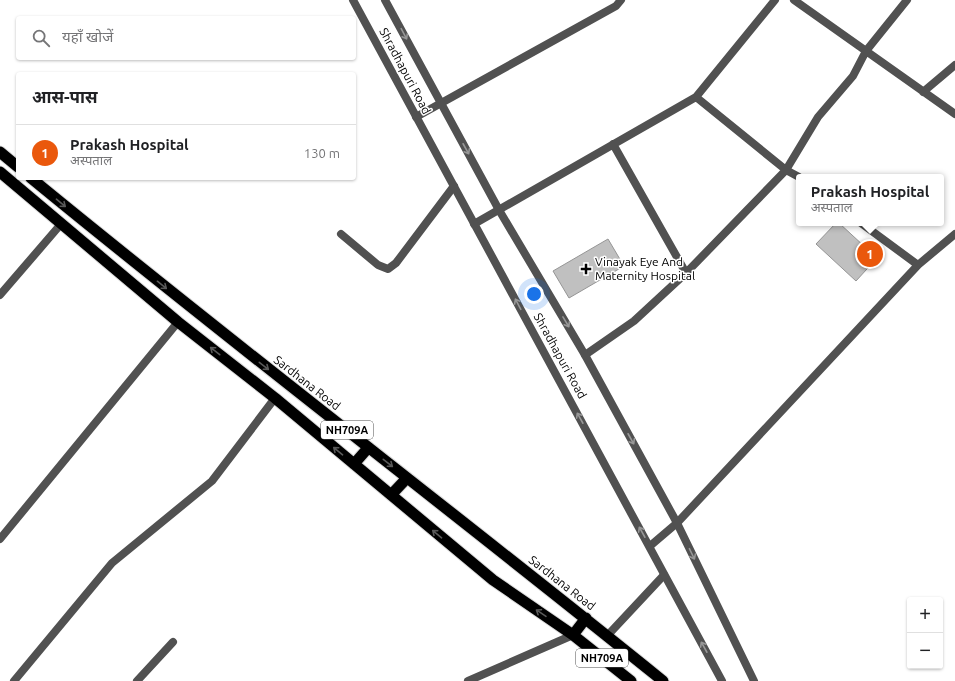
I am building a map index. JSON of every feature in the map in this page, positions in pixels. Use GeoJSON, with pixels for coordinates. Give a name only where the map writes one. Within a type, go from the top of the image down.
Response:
{"type":"FeatureCollection","features":[{"type":"Feature","properties":{"kind":"highway"},"geometry":{"type":"LineString","coordinates":[[0,152],[16,165]]}},
{"type":"Feature","properties":{"kind":"highway","name":"NH709A"},"geometry":{"type":"LineString","coordinates":[[0,172],[178,322],[275,398],[493,580],[573,635],[630,681]]}},
{"type":"Feature","properties":{"kind":"highway","name":"Sardhana Road"},"geometry":{"type":"LineString","coordinates":[[33,180],[163,287],[586,618],[663,681]]}},
{"type":"Feature","properties":{"kind":"highway"},"geometry":{"type":"LineString","coordinates":[[38,205],[49,193]]}},
{"type":"Feature","properties":{"kind":"highway"},"geometry":{"type":"LineString","coordinates":[[275,398],[286,383]]}},
{"type":"Feature","properties":{"kind":"highway"},"geometry":{"type":"LineString","coordinates":[[354,464],[368,448]]}},
{"type":"Feature","properties":{"kind":"highway"},"geometry":{"type":"LineString","coordinates":[[391,496],[407,478]]}},
{"type":"Feature","properties":{"kind":"highway"},"geometry":{"type":"LineString","coordinates":[[573,635],[586,618]]}},
{"type":"Feature","properties":{"kind":"street","name":"Shradhapuri Road"},"geometry":{"type":"LineString","coordinates":[[353,0],[722,681]]}},
{"type":"Feature","properties":{"kind":"street"},"geometry":{"type":"LineString","coordinates":[[386,0],[499,210],[585,355],[677,523],[754,681]]}},
{"type":"Feature","properties":{"kind":"street"},"geometry":{"type":"LineString","coordinates":[[416,117],[616,6],[621,0]]}},
{"type":"Feature","properties":{"kind":"street"},"geometry":{"type":"LineString","coordinates":[[474,224],[696,97],[775,0]]}},
{"type":"Feature","properties":{"kind":"street"},"geometry":{"type":"LineString","coordinates":[[794,0],[955,114]]}},
{"type":"Feature","properties":{"kind":"street"},"geometry":{"type":"LineString","coordinates":[[585,355],[634,321],[686,273],[786,170],[818,118],[853,76],[866,51],[907,0]]}},
{"type":"Feature","properties":{"kind":"street"},"geometry":{"type":"LineString","coordinates":[[923,92],[955,65]]}},
{"type":"Feature","properties":{"kind":"street"},"geometry":{"type":"LineString","coordinates":[[696,97],[786,170],[796,175]]}},
{"type":"Feature","properties":{"kind":"street"},"geometry":{"type":"LineString","coordinates":[[613,144],[686,273]]}},
{"type":"Feature","properties":{"kind":"street"},"geometry":{"type":"LineString","coordinates":[[341,234],[378,265],[388,269],[396,263],[454,186]]}},
{"type":"Feature","properties":{"kind":"street"},"geometry":{"type":"LineString","coordinates":[[0,295],[61,224]]}},
{"type":"Feature","properties":{"kind":"street"},"geometry":{"type":"LineString","coordinates":[[865,226],[918,265]]}},
{"type":"Feature","properties":{"kind":"street"},"geometry":{"type":"LineString","coordinates":[[650,546],[677,523],[918,265],[955,234]]}},
{"type":"Feature","properties":{"kind":"street"},"geometry":{"type":"LineString","coordinates":[[0,539],[178,322]]}},
{"type":"Feature","properties":{"kind":"street"},"geometry":{"type":"LineString","coordinates":[[14,681],[112,563],[212,481],[275,398]]}},
{"type":"Feature","properties":{"kind":"street"},"geometry":{"type":"LineString","coordinates":[[608,636],[664,575]]}},
{"type":"Feature","properties":{"kind":"street"},"geometry":{"type":"LineString","coordinates":[[468,681],[573,635]]}},
{"type":"Feature","properties":{"kind":"street"},"geometry":{"type":"LineString","coordinates":[[137,681],[173,642]]}},
{"type":"Feature","properties":{"kind":"building"},"geometry":{"type":"Polygon","coordinates":[[[833,226],[842,226],[877,258],[856,281],[816,244],[833,226]]]}},
{"type":"Feature","properties":{"kind":"building"},"geometry":{"type":"Polygon","coordinates":[[[608,239],[624,266],[569,298],[553,271],[608,239]]]}},
{"type":"Feature","properties":{"kind":"place","name":"Prakash Hospital"},"geometry":{"type":"Point","coordinates":[870,254]}},
{"type":"Feature","properties":{"kind":"place","name":"Vinayak Eye And Maternity Hospital"},"geometry":{"type":"Point","coordinates":[586,269]}}]}
